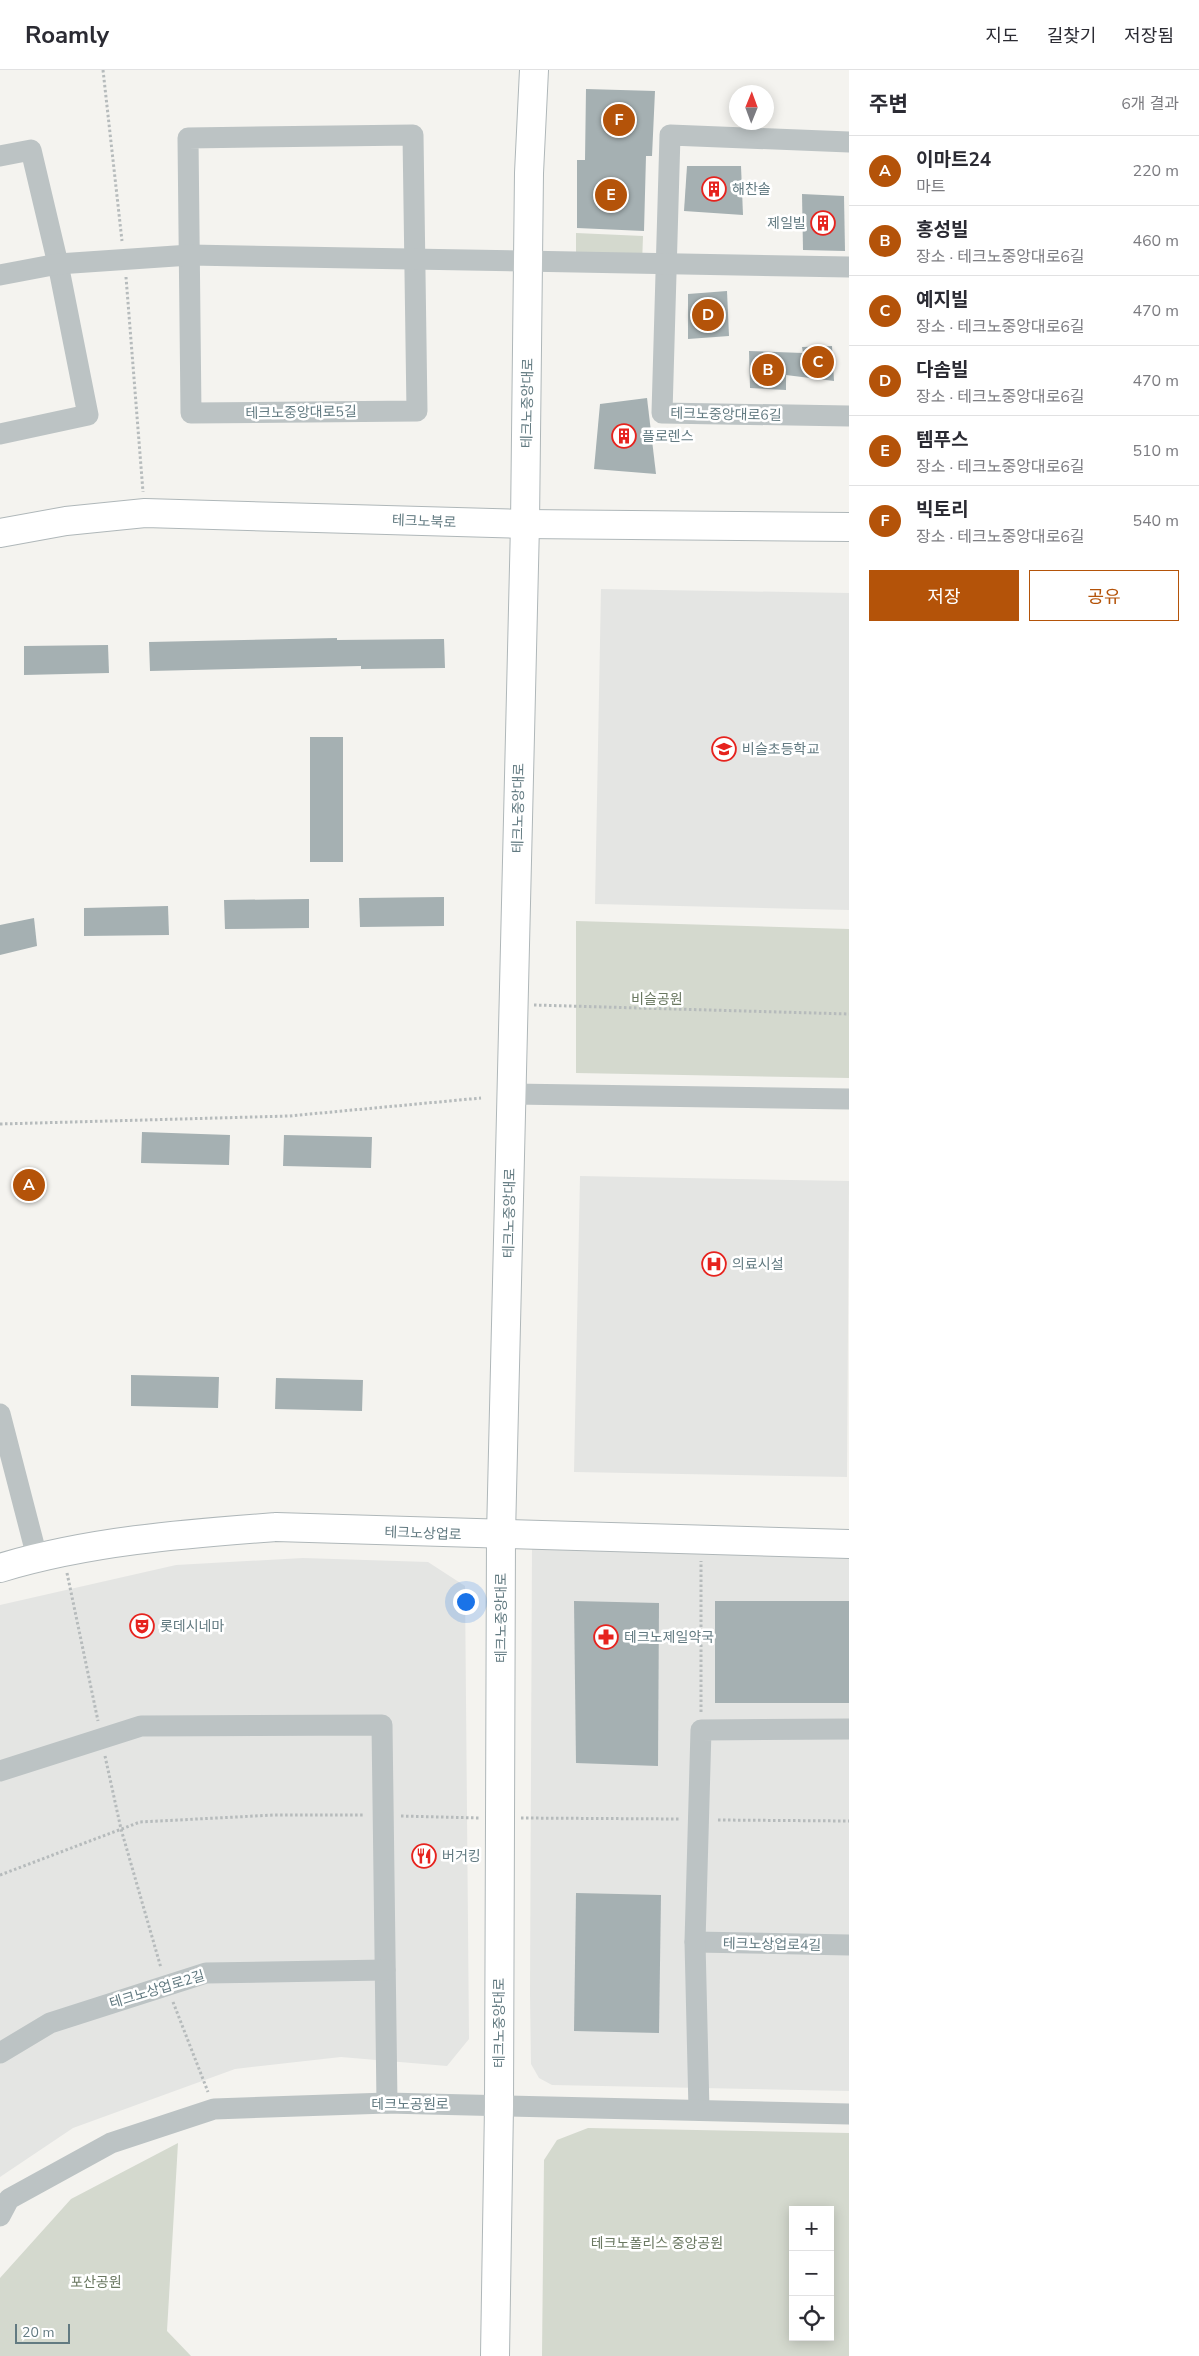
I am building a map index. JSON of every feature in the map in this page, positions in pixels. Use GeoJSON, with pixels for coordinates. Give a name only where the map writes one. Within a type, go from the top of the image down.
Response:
{"type":"FeatureCollection","features":[{"type":"Feature","properties":{"kind":"main road","name":"테크노중앙대로"},"geometry":{"type":"LineString","coordinates":[[495,2356],[499,2106],[501,1535],[525,524],[529,173],[534,70]]}},
{"type":"Feature","properties":{"kind":"main road","name":"테크노북로"},"geometry":{"type":"LineString","coordinates":[[0,533],[66,521],[145,513],[525,524],[849,527]]}},
{"type":"Feature","properties":{"kind":"main road","name":"테크노상업로"},"geometry":{"type":"LineString","coordinates":[[0,1568],[37,1556],[182,1534],[276,1527],[849,1544]]}},
{"type":"Feature","properties":{"kind":"street","name":"테크노중앙대로5길"},"geometry":{"type":"LineString","coordinates":[[413,135],[417,410],[191,413],[190,255],[188,138],[413,135]]}},
{"type":"Feature","properties":{"kind":"street","name":"테크노중앙대로6길"},"geometry":{"type":"LineString","coordinates":[[849,142],[670,135],[662,413],[849,416]]}},
{"type":"Feature","properties":{"kind":"street"},"geometry":{"type":"LineString","coordinates":[[0,156],[31,150],[58,264],[88,416],[0,434]]}},
{"type":"Feature","properties":{"kind":"street"},"geometry":{"type":"LineString","coordinates":[[0,275],[58,264],[190,255],[849,267]]}},
{"type":"Feature","properties":{"kind":"street"},"geometry":{"type":"LineString","coordinates":[[512,1094],[849,1099]]}},
{"type":"Feature","properties":{"kind":"street"},"geometry":{"type":"LineString","coordinates":[[0,1414],[37,1556]]}},
{"type":"Feature","properties":{"kind":"street"},"geometry":{"type":"LineString","coordinates":[[0,1771],[140,1726],[382,1725],[387,2103]]}},
{"type":"Feature","properties":{"kind":"street"},"geometry":{"type":"LineString","coordinates":[[699,2110],[695,1942],[701,1730],[849,1729]]}},
{"type":"Feature","properties":{"kind":"street","name":"테크노상업로4길"},"geometry":{"type":"LineString","coordinates":[[695,1942],[849,1945]]}},
{"type":"Feature","properties":{"kind":"street","name":"테크노상업로2길"},"geometry":{"type":"LineString","coordinates":[[0,2053],[50,2023],[206,1973],[385,1970]]}},
{"type":"Feature","properties":{"kind":"street","name":"테크노공원로"},"geometry":{"type":"LineString","coordinates":[[3,2201],[110,2143],[214,2109],[387,2103],[849,2114]]}},
{"type":"Feature","properties":{"kind":"path"},"geometry":{"type":"LineString","coordinates":[[102,70],[124,260],[145,513]]}},
{"type":"Feature","properties":{"kind":"path"},"geometry":{"type":"LineString","coordinates":[[514,1005],[849,1014]]}},
{"type":"Feature","properties":{"kind":"path"},"geometry":{"type":"LineString","coordinates":[[0,1124],[289,1116],[481,1098]]}},
{"type":"Feature","properties":{"kind":"path"},"geometry":{"type":"LineString","coordinates":[[701,1540],[701,1730]]}},
{"type":"Feature","properties":{"kind":"path"},"geometry":{"type":"LineString","coordinates":[[63,1552],[121,1829],[166,1985],[214,2109]]}},
{"type":"Feature","properties":{"kind":"path"},"geometry":{"type":"LineString","coordinates":[[0,1875],[140,1822],[274,1816],[383,1815],[689,1820]]}},
{"type":"Feature","properties":{"kind":"path"},"geometry":{"type":"LineString","coordinates":[[709,1820],[849,1820]]}},
{"type":"Feature","properties":{"kind":"shaded area","name":"비슬초등학교"},"geometry":{"type":"Polygon","coordinates":[[[601,589],[849,593],[849,910],[595,904],[601,589]]]}},
{"type":"Feature","properties":{"kind":"shaded area","name":"의료시설"},"geometry":{"type":"Polygon","coordinates":[[[580,1176],[849,1181],[847,1477],[574,1472],[580,1176]]]}},
{"type":"Feature","properties":{"kind":"shaded area"},"geometry":{"type":"Polygon","coordinates":[[[532,1546],[849,1558],[849,2091],[552,2085],[539,2078],[531,2064],[530,1994],[532,1546]]]}},
{"type":"Feature","properties":{"kind":"shaded area"},"geometry":{"type":"Polygon","coordinates":[[[303,1558],[428,1562],[465,1586],[469,2039],[447,2066],[341,2057],[235,2069],[73,2128],[0,2177],[0,1605],[176,1565],[303,1558]]]}},
{"type":"Feature","properties":{"kind":"green space"},"geometry":{"type":"Polygon","coordinates":[[[576,233],[643,236],[642,264],[576,261],[576,233]]]}},
{"type":"Feature","properties":{"kind":"green space","name":"비슬공원"},"geometry":{"type":"Polygon","coordinates":[[[576,921],[849,929],[849,1078],[576,1073],[576,921]]]}},
{"type":"Feature","properties":{"kind":"green space","name":"테크노폴리스 중앙공원"},"geometry":{"type":"Polygon","coordinates":[[[588,2128],[849,2133],[849,2356],[542,2356],[544,2160],[557,2140],[588,2128]]]}},
{"type":"Feature","properties":{"kind":"green space","name":"포산공원"},"geometry":{"type":"Polygon","coordinates":[[[178,2143],[167,2331],[191,2356],[0,2356],[0,2278],[71,2199],[178,2143]]]}},
{"type":"Feature","properties":{"kind":"building"},"geometry":{"type":"Polygon","coordinates":[[[586,89],[655,91],[652,156],[646,156],[644,231],[577,228],[577,160],[585,160],[586,89]]]}},
{"type":"Feature","properties":{"kind":"building","name":"해찬솔"},"geometry":{"type":"Polygon","coordinates":[[[687,166],[741,166],[743,215],[684,211],[687,166]]]}},
{"type":"Feature","properties":{"kind":"building","name":"제일빌"},"geometry":{"type":"Polygon","coordinates":[[[802,194],[844,196],[845,251],[803,250],[802,194]]]}},
{"type":"Feature","properties":{"kind":"building"},"geometry":{"type":"Polygon","coordinates":[[[727,291],[729,336],[688,339],[688,294],[727,291]]]}},
{"type":"Feature","properties":{"kind":"building"},"geometry":{"type":"Polygon","coordinates":[[[832,346],[834,381],[786,375],[786,390],[750,388],[749,351],[803,353],[802,347],[832,346]]]}},
{"type":"Feature","properties":{"kind":"building","name":"플로렌스"},"geometry":{"type":"Polygon","coordinates":[[[647,398],[656,474],[594,469],[600,404],[647,398]]]}},
{"type":"Feature","properties":{"kind":"building"},"geometry":{"type":"Polygon","coordinates":[[[337,638],[337,640],[444,639],[445,668],[361,669],[361,666],[150,671],[149,642],[337,638]]]}},
{"type":"Feature","properties":{"kind":"building"},"geometry":{"type":"Polygon","coordinates":[[[108,645],[109,673],[24,675],[24,646],[108,645]]]}},
{"type":"Feature","properties":{"kind":"building"},"geometry":{"type":"Polygon","coordinates":[[[310,737],[343,737],[343,862],[310,862],[310,737]]]}},
{"type":"Feature","properties":{"kind":"building"},"geometry":{"type":"Polygon","coordinates":[[[444,897],[444,926],[360,927],[359,898],[444,897]]]}},
{"type":"Feature","properties":{"kind":"building"},"geometry":{"type":"Polygon","coordinates":[[[309,899],[309,928],[225,929],[224,900],[309,899]]]}},
{"type":"Feature","properties":{"kind":"building"},"geometry":{"type":"Polygon","coordinates":[[[168,906],[169,935],[84,936],[84,908],[168,906]]]}},
{"type":"Feature","properties":{"kind":"building"},"geometry":{"type":"Polygon","coordinates":[[[34,918],[37,946],[0,955],[0,925],[34,918]]]}},
{"type":"Feature","properties":{"kind":"building"},"geometry":{"type":"Polygon","coordinates":[[[142,1132],[230,1135],[229,1165],[141,1163],[142,1132]]]}},
{"type":"Feature","properties":{"kind":"building"},"geometry":{"type":"Polygon","coordinates":[[[284,1135],[372,1137],[371,1168],[283,1166],[284,1135]]]}},
{"type":"Feature","properties":{"kind":"building"},"geometry":{"type":"Polygon","coordinates":[[[131,1375],[219,1377],[218,1408],[131,1406],[131,1375]]]}},
{"type":"Feature","properties":{"kind":"building"},"geometry":{"type":"Polygon","coordinates":[[[276,1378],[363,1380],[362,1411],[275,1409],[276,1378]]]}},
{"type":"Feature","properties":{"kind":"building"},"geometry":{"type":"Polygon","coordinates":[[[574,1601],[659,1603],[658,1766],[576,1763],[574,1601]]]}},
{"type":"Feature","properties":{"kind":"building"},"geometry":{"type":"Polygon","coordinates":[[[715,1601],[849,1601],[849,1703],[715,1703],[715,1601]]]}},
{"type":"Feature","properties":{"kind":"building"},"geometry":{"type":"Polygon","coordinates":[[[576,1893],[661,1895],[659,2033],[574,2031],[576,1893]]]}},
{"type":"Feature","properties":{"kind":"place","name":"빅토리"},"geometry":{"type":"Point","coordinates":[619,120]}},
{"type":"Feature","properties":{"kind":"place","name":"해찬솔"},"geometry":{"type":"Point","coordinates":[714,189]}},
{"type":"Feature","properties":{"kind":"place","name":"템푸스"},"geometry":{"type":"Point","coordinates":[611,195]}},
{"type":"Feature","properties":{"kind":"place","name":"제일빌"},"geometry":{"type":"Point","coordinates":[823,223]}},
{"type":"Feature","properties":{"kind":"place","name":"다솜빌"},"geometry":{"type":"Point","coordinates":[708,315]}},
{"type":"Feature","properties":{"kind":"place","name":"예지빌"},"geometry":{"type":"Point","coordinates":[818,362]}},
{"type":"Feature","properties":{"kind":"place","name":"홍성빌"},"geometry":{"type":"Point","coordinates":[768,370]}},
{"type":"Feature","properties":{"kind":"place","name":"플로렌스"},"geometry":{"type":"Point","coordinates":[624,436]}},
{"type":"Feature","properties":{"kind":"place","name":"비슬초등학교"},"geometry":{"type":"Point","coordinates":[724,749]}},
{"type":"Feature","properties":{"kind":"place","name":"이마트24"},"geometry":{"type":"Point","coordinates":[29,1185]}},
{"type":"Feature","properties":{"kind":"place","name":"의료시설"},"geometry":{"type":"Point","coordinates":[714,1264]}},
{"type":"Feature","properties":{"kind":"place","name":"롯데시네마"},"geometry":{"type":"Point","coordinates":[142,1626]}},
{"type":"Feature","properties":{"kind":"place","name":"테크노제일약국"},"geometry":{"type":"Point","coordinates":[606,1637]}},
{"type":"Feature","properties":{"kind":"place","name":"버거킹"},"geometry":{"type":"Point","coordinates":[424,1856]}}]}
